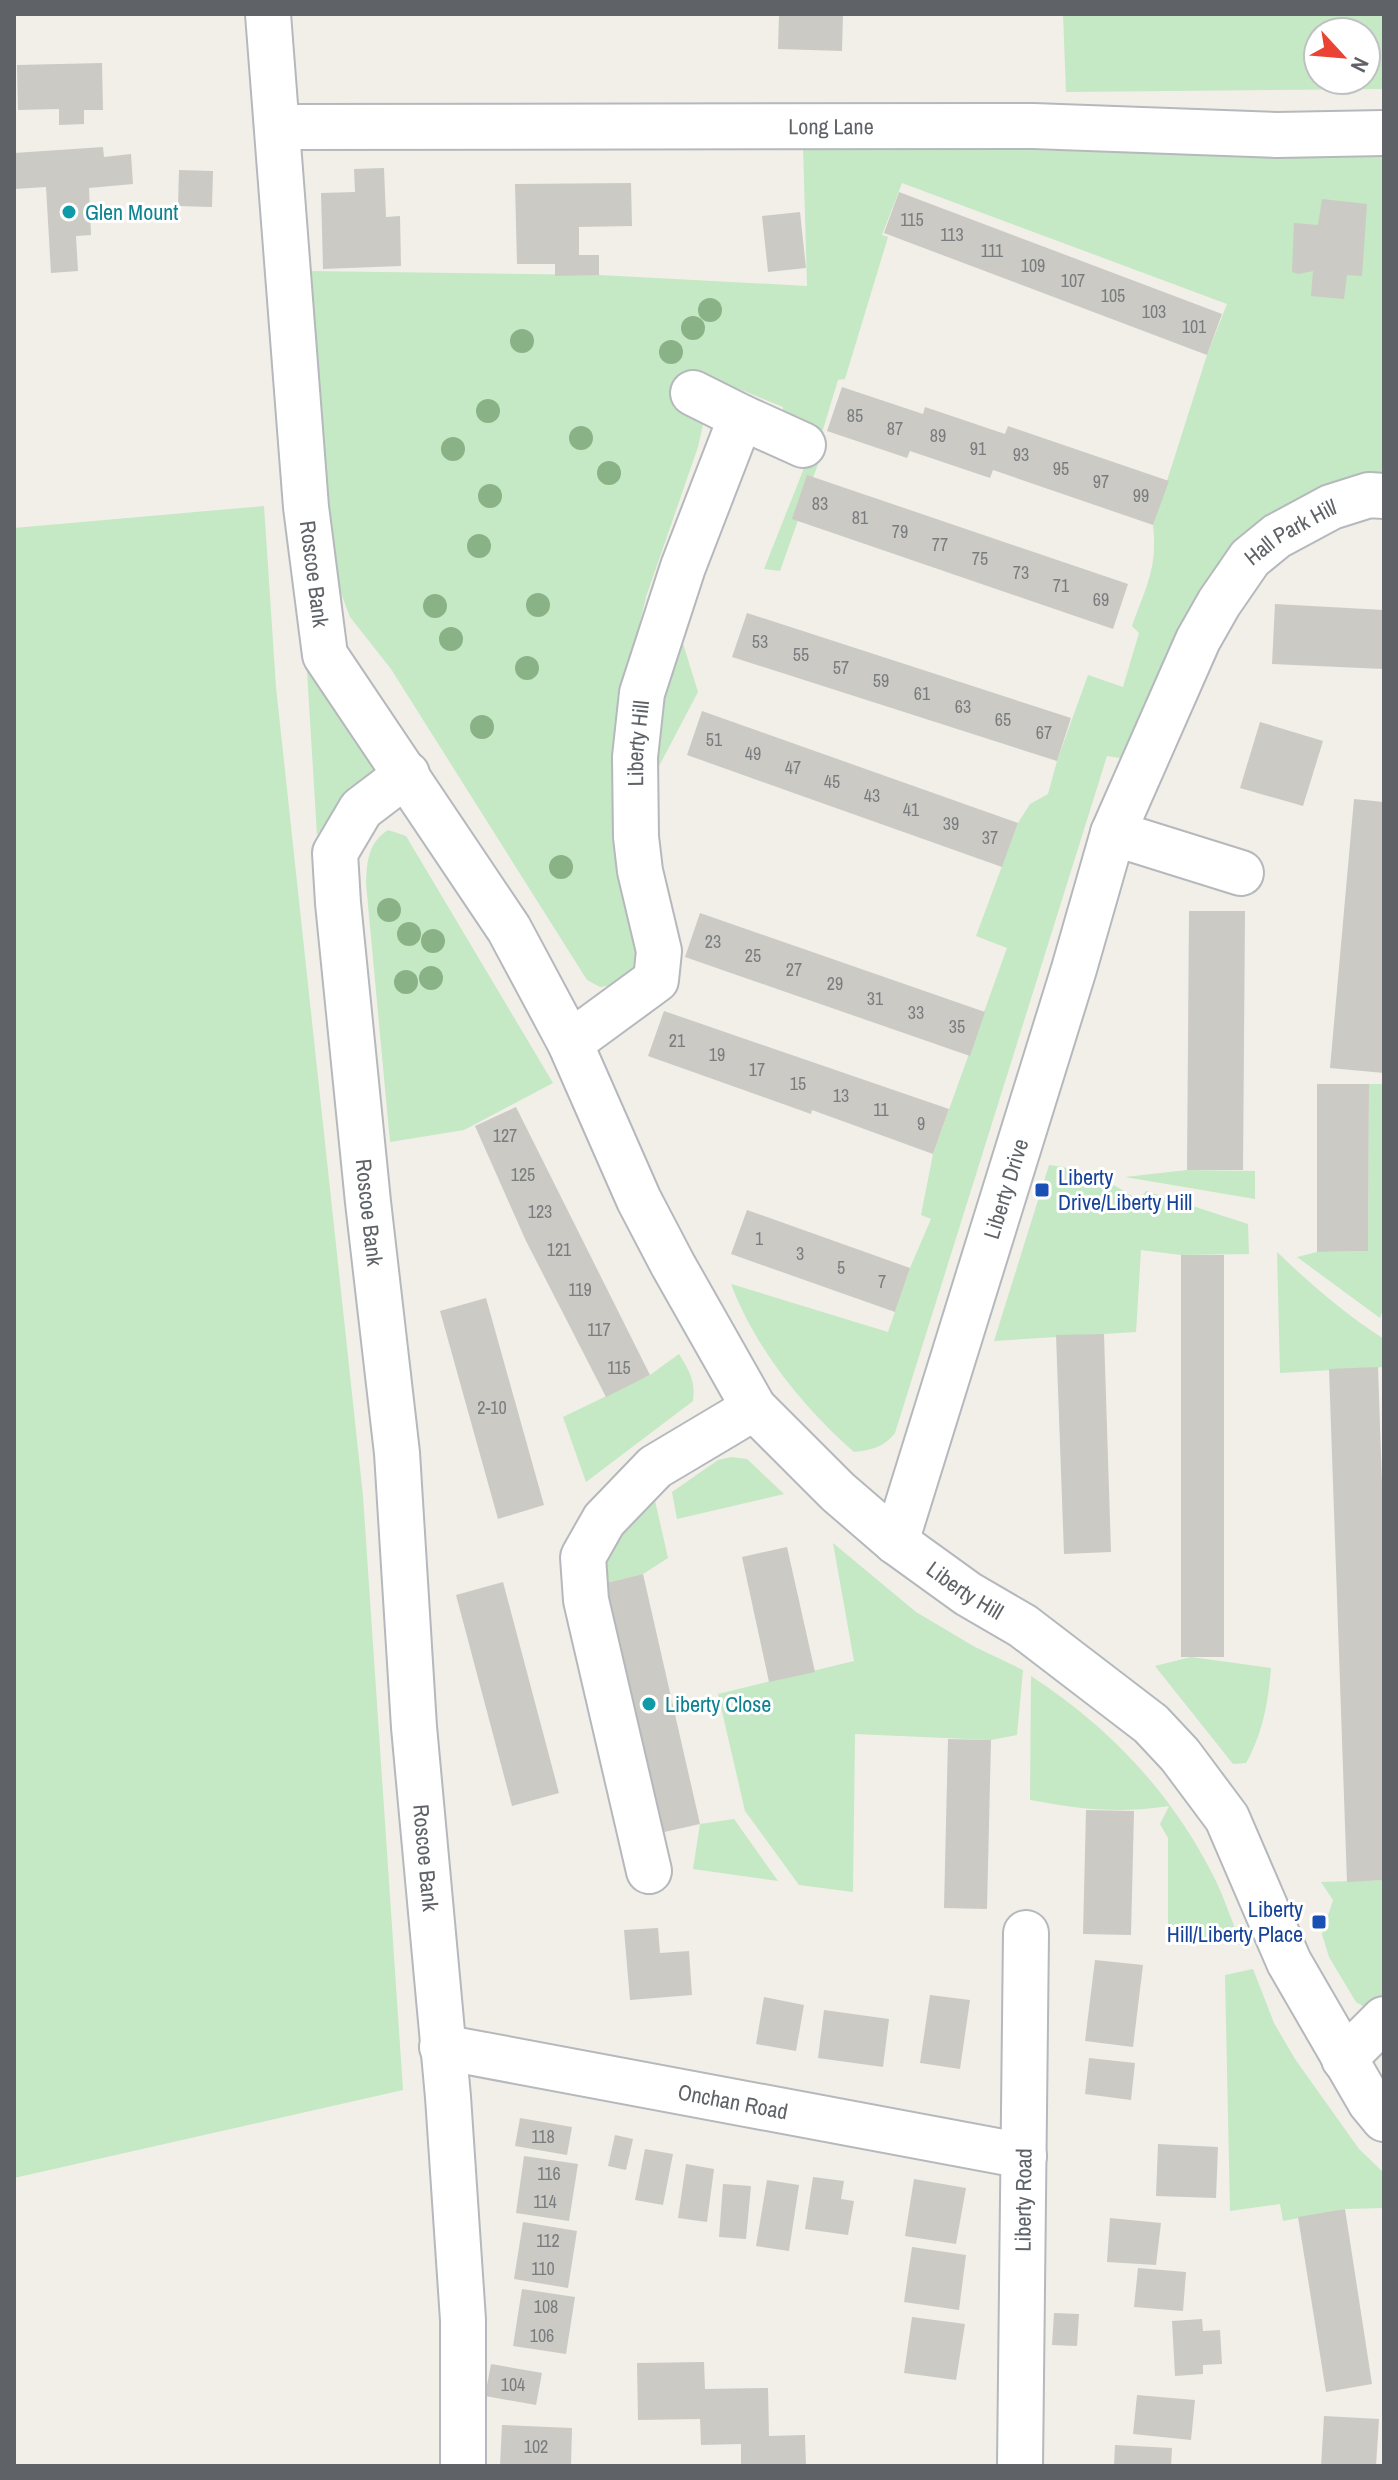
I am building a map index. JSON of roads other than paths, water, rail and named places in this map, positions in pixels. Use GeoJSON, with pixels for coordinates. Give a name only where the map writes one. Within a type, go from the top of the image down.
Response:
{"type":"FeatureCollection","features":[{"type":"Feature","properties":{"kind":"street","name":"Roscoe Bank"},"geometry":{"type":"LineString","coordinates":[[268,14],[306,507],[325,655],[407,774],[361,809],[335,853],[368,1202],[397,1453],[414,1727],[463,2320],[463,2466]]}},
{"type":"Feature","properties":{"kind":"street","name":"Long Lane"},"geometry":{"type":"LineString","coordinates":[[279,127],[1033,126],[1277,135],[1384,133]]}},
{"type":"Feature","properties":{"kind":"street"},"geometry":{"type":"LineString","coordinates":[[693,393],[803,445]]}},
{"type":"Feature","properties":{"kind":"street","name":"Liberty Hill"},"geometry":{"type":"LineString","coordinates":[[570,1043],[656,980],[659,951],[640,871],[636,837],[635,757],[642,693],[683,567],[741,417]]}},
{"type":"Feature","properties":{"kind":"street","name":"Hall Park Hill"},"geometry":{"type":"LineString","coordinates":[[1219,603],[1250,558],[1277,536],[1331,507],[1369,495],[1384,496]]}},
{"type":"Feature","properties":{"kind":"street","name":"Liberty Drive"},"geometry":{"type":"LineString","coordinates":[[896,1542],[1074,969],[1113,833],[1198,640],[1219,603]]}},
{"type":"Feature","properties":{"kind":"street","name":"Liberty Hill"},"geometry":{"type":"LineString","coordinates":[[407,774],[509,929],[570,1043],[639,1200],[754,1408],[838,1492],[896,1542],[968,1594],[1023,1626],[1151,1724],[1180,1755],[1227,1818],[1289,1962],[1370,2102],[1384,2119]]}},
{"type":"Feature","properties":{"kind":"street"},"geometry":{"type":"LineString","coordinates":[[1113,833],[1241,873]]}},
{"type":"Feature","properties":{"kind":"street"},"geometry":{"type":"LineString","coordinates":[[649,1871],[586,1600],[583,1557],[604,1520],[655,1467],[754,1408]]}},
{"type":"Feature","properties":{"kind":"street","name":"Liberty Road"},"geometry":{"type":"LineString","coordinates":[[1020,2466],[1026,1933]]}},
{"type":"Feature","properties":{"kind":"street"},"geometry":{"type":"LineString","coordinates":[[1344,2059],[1384,2019]]}},
{"type":"Feature","properties":{"kind":"street","name":"Onchan Road"},"geometry":{"type":"LineString","coordinates":[[442,2047],[1024,2156]]}},
{"type":"Feature","properties":{"kind":"place","name":"Glen Mount"},"geometry":{"type":"Point","coordinates":[69,212]}},
{"type":"Feature","properties":{"kind":"place","name":"Liberty Drive/Liberty Hill"},"geometry":{"type":"Point","coordinates":[1042,1190]}},
{"type":"Feature","properties":{"kind":"place","name":"Liberty Close"},"geometry":{"type":"Point","coordinates":[649,1704]}},
{"type":"Feature","properties":{"kind":"place","name":"Liberty Hill/Liberty Place"},"geometry":{"type":"Point","coordinates":[1319,1922]}}]}
